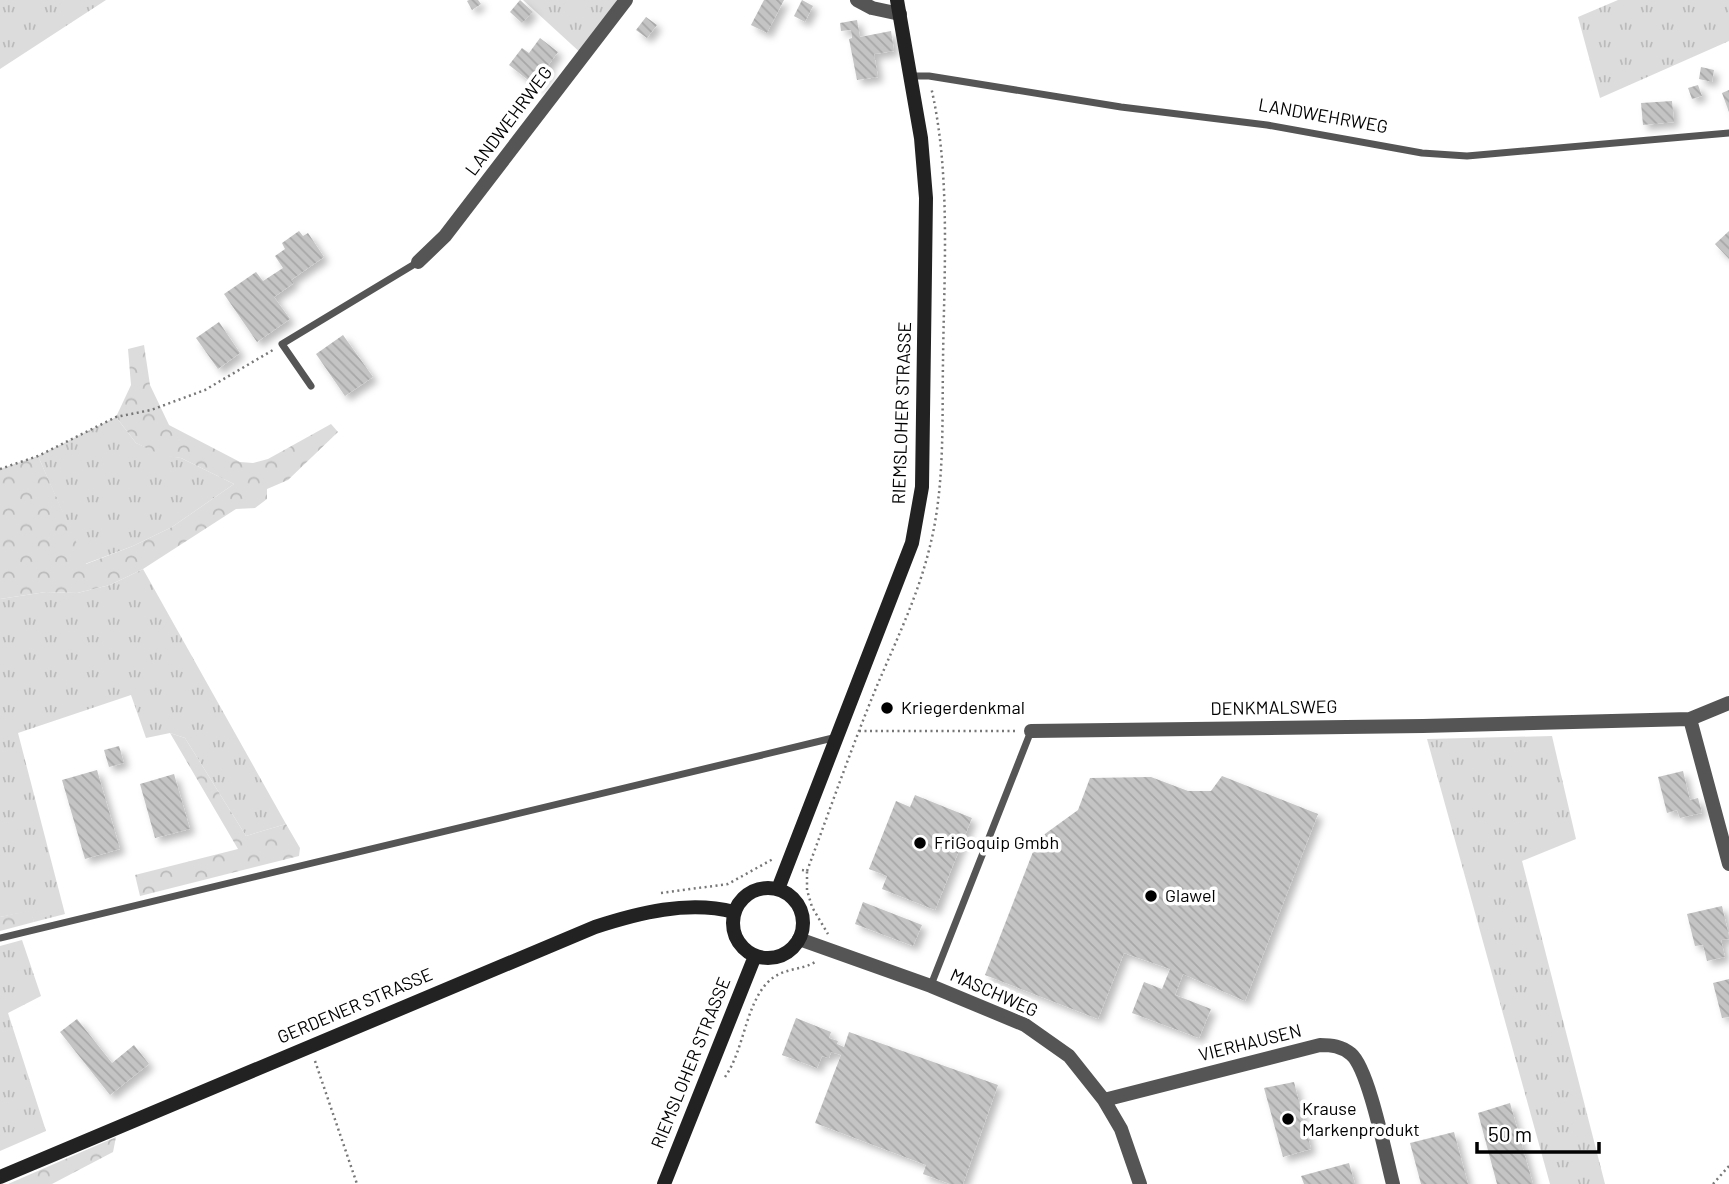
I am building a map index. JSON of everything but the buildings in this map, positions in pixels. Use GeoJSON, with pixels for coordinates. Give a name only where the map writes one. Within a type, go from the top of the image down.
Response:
{"type":"FeatureCollection","features":[{"type":"Feature","properties":{"kind":"main road","name":"RIEMSLOHER STRASSE"},"geometry":{"type":"LineString","coordinates":[[778,889],[912,543],[922,486],[926,198],[912,76],[898,7]]}},
{"type":"Feature","properties":{"kind":"main road"},"geometry":{"type":"LineString","coordinates":[[756,889],[778,889],[787,893],[800,909],[803,919],[799,939],[785,954],[775,957],[755,956],[738,943],[732,922],[734,912],[739,902],[756,889]]}},
{"type":"Feature","properties":{"kind":"main road","name":"GERDENER STRASSE"},"geometry":{"type":"LineString","coordinates":[[0,1177],[595,927],[639,913],[719,908],[734,912]]}},
{"type":"Feature","properties":{"kind":"main road","name":"RIEMSLOHER STRASSE"},"geometry":{"type":"LineString","coordinates":[[664,1184],[755,956]]}},
{"type":"Feature","properties":{"kind":"street","name":"LANDWEHRWEG"},"geometry":{"type":"LineString","coordinates":[[418,262],[445,236],[626,0]]}},
{"type":"Feature","properties":{"kind":"street"},"geometry":{"type":"LineString","coordinates":[[857,0],[872,8],[898,7]]}},
{"type":"Feature","properties":{"kind":"street","name":"DENKMALSWEG"},"geometry":{"type":"LineString","coordinates":[[1031,731],[1690,719],[1729,703]]}},
{"type":"Feature","properties":{"kind":"street"},"geometry":{"type":"LineString","coordinates":[[1690,719],[1729,863]]}},
{"type":"Feature","properties":{"kind":"street","name":"MASCHWEG"},"geometry":{"type":"LineString","coordinates":[[799,939],[931,986],[1025,1025],[1069,1056],[1104,1100],[1121,1129],[1140,1184]]}},
{"type":"Feature","properties":{"kind":"street","name":"VIERHAUSEN"},"geometry":{"type":"LineString","coordinates":[[1104,1100],[1320,1045],[1336,1045],[1353,1055],[1363,1072],[1393,1184]]}},
{"type":"Feature","properties":{"kind":"lane","name":"LANDWEHRWEG"},"geometry":{"type":"LineString","coordinates":[[912,76],[929,76],[1121,107],[1266,125],[1422,153],[1467,156],[1729,134]]}},
{"type":"Feature","properties":{"kind":"lane"},"geometry":{"type":"LineString","coordinates":[[311,386],[282,344],[418,262]]}},
{"type":"Feature","properties":{"kind":"lane"},"geometry":{"type":"LineString","coordinates":[[931,986],[1031,731]]}},
{"type":"Feature","properties":{"kind":"lane"},"geometry":{"type":"LineString","coordinates":[[0,938],[838,736]]}},
{"type":"Feature","properties":{"kind":"path"},"geometry":{"type":"LineString","coordinates":[[0,469],[38,456],[116,417],[151,410],[205,390],[282,344]]}},
{"type":"Feature","properties":{"kind":"path"},"geometry":{"type":"LineString","coordinates":[[725,1076],[734,1064],[755,1005],[767,984],[782,972],[814,964],[829,932],[820,923],[812,907],[807,890],[807,871],[858,731],[1031,731]]}},
{"type":"Feature","properties":{"kind":"path"},"geometry":{"type":"LineString","coordinates":[[653,895],[728,884],[758,869],[771,859],[807,871]]}},
{"type":"Feature","properties":{"kind":"path"},"geometry":{"type":"LineString","coordinates":[[310,1046],[357,1184]]}},
{"type":"Feature","properties":{"kind":"path"},"geometry":{"type":"LineString","coordinates":[[1713,1184],[1729,1166]]}},
{"type":"Feature","properties":{"kind":"green space"},"geometry":{"type":"Polygon","coordinates":[[[0,0],[106,0],[0,69],[0,0]]]}},
{"type":"Feature","properties":{"kind":"green space"},"geometry":{"type":"Polygon","coordinates":[[[523,0],[626,0],[583,55],[523,0]]]}},
{"type":"Feature","properties":{"kind":"green space"},"geometry":{"type":"Polygon","coordinates":[[[1618,0],[1729,0],[1729,41],[1600,98],[1578,17],[1618,0]]]}},
{"type":"Feature","properties":{"kind":"green space"},"geometry":{"type":"Polygon","coordinates":[[[144,345],[150,385],[169,425],[240,462],[253,463],[268,459],[331,424],[338,432],[288,480],[267,489],[267,499],[255,508],[236,509],[143,569],[110,585],[77,593],[46,592],[0,599],[0,469],[38,456],[86,564],[172,527],[234,484],[181,458],[163,456],[136,443],[116,417],[131,385],[128,349],[144,345]]]}},
{"type":"Feature","properties":{"kind":"green space"},"geometry":{"type":"Polygon","coordinates":[[[116,417],[136,443],[163,455],[181,458],[234,484],[172,527],[133,546],[85,564],[38,456],[116,417]]]}},
{"type":"Feature","properties":{"kind":"green space"},"geometry":{"type":"Polygon","coordinates":[[[143,569],[286,824],[246,836],[185,738],[170,733],[146,738],[131,695],[18,733],[65,914],[34,922],[30,911],[0,917],[0,599],[46,592],[77,593],[110,585],[143,569]]]}},
{"type":"Feature","properties":{"kind":"green space"},"geometry":{"type":"Polygon","coordinates":[[[170,733],[185,738],[246,836],[286,824],[300,848],[299,856],[140,896],[135,875],[238,849],[170,733]]]}},
{"type":"Feature","properties":{"kind":"green space"},"geometry":{"type":"Polygon","coordinates":[[[1552,736],[1576,839],[1522,861],[1605,1184],[1550,1184],[1427,739],[1552,736]]]}},
{"type":"Feature","properties":{"kind":"green space"},"geometry":{"type":"Polygon","coordinates":[[[31,910],[34,922],[0,931],[0,917],[31,910]]]}},
{"type":"Feature","properties":{"kind":"green space"},"geometry":{"type":"Polygon","coordinates":[[[22,940],[41,996],[8,1013],[46,1131],[0,1151],[0,946],[22,940]]]}},
{"type":"Feature","properties":{"kind":"green space"},"geometry":{"type":"Polygon","coordinates":[[[116,1137],[113,1152],[52,1184],[8,1184],[116,1137]]]}},
{"type":"Feature","properties":{"kind":"place","name":"Kriegerdenkmal"},"geometry":{"type":"Point","coordinates":[887,708]}},
{"type":"Feature","properties":{"kind":"place","name":"FriGoquip Gmbh"},"geometry":{"type":"Point","coordinates":[920,843]}},
{"type":"Feature","properties":{"kind":"place","name":"Glawel"},"geometry":{"type":"Point","coordinates":[1151,896]}},
{"type":"Feature","properties":{"kind":"place","name":"Krause Markenprodukt"},"geometry":{"type":"Point","coordinates":[1288,1119]}}]}
